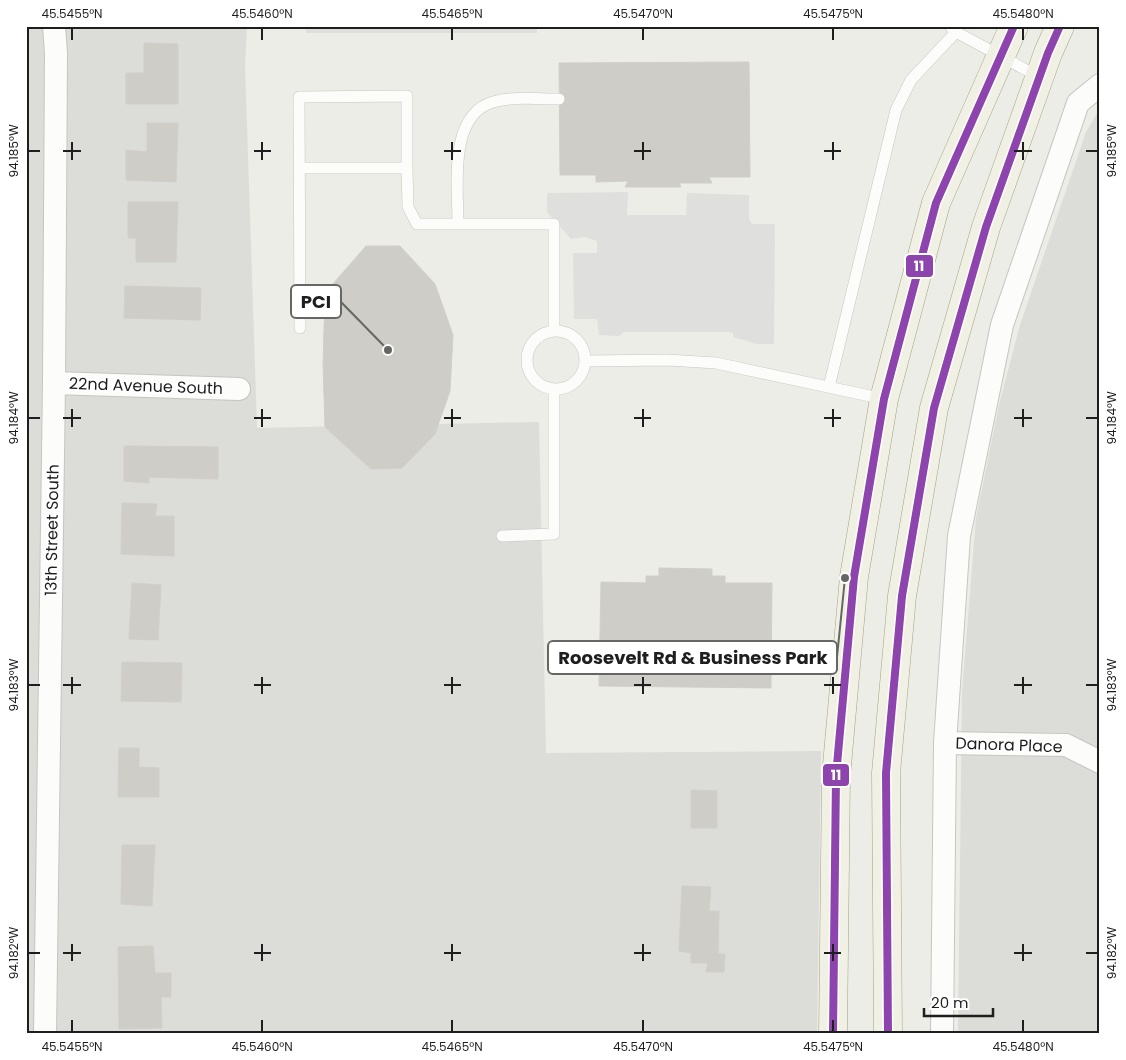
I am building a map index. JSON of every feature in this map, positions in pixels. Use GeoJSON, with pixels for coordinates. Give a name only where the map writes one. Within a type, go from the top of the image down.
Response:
{"type":"FeatureCollection","features":[{"type":"Feature","properties":{"kind":"main road"},"geometry":{"type":"LineString","coordinates":[[833,1034],[836,776],[854,577],[884,399],[936,203],[1014,26]]}},
{"type":"Feature","properties":{"kind":"main road"},"geometry":{"type":"LineString","coordinates":[[888,1034],[886,773],[902,596],[934,408],[986,227],[1039,77],[1060,26]]}},
{"type":"Feature","properties":{"kind":"street","name":"13th Street South"},"geometry":{"type":"LineString","coordinates":[[45,1034],[54,383],[56,53],[54,26]]}},
{"type":"Feature","properties":{"kind":"street"},"geometry":{"type":"LineString","coordinates":[[942,1034],[945,743],[959,536],[1002,325],[1078,103],[1100,84]]}},
{"type":"Feature","properties":{"kind":"street","name":"22nd Avenue South"},"geometry":{"type":"LineString","coordinates":[[54,383],[239,389]]}},
{"type":"Feature","properties":{"kind":"street","name":"Danora Place"},"geometry":{"type":"LineString","coordinates":[[945,743],[1066,745],[1100,762]]}},
{"type":"Feature","properties":{"kind":"lane"},"geometry":{"type":"LineString","coordinates":[[829,387],[896,110],[911,80],[953,29],[1039,77]]}},
{"type":"Feature","properties":{"kind":"lane"},"geometry":{"type":"LineString","coordinates":[[300,328],[299,97],[407,96],[408,207],[417,224],[554,224],[554,330]]}},
{"type":"Feature","properties":{"kind":"lane"},"geometry":{"type":"LineString","coordinates":[[458,224],[459,152],[466,125],[473,114],[483,106],[504,99],[558,99]]}},
{"type":"Feature","properties":{"kind":"lane"},"geometry":{"type":"LineString","coordinates":[[300,168],[407,168]]}},
{"type":"Feature","properties":{"kind":"lane"},"geometry":{"type":"LineString","coordinates":[[554,330],[563,331],[577,339],[582,346],[586,361],[581,376],[576,382],[554,390],[537,383],[528,368],[527,360],[528,351],[538,337],[554,330]]}},
{"type":"Feature","properties":{"kind":"lane"},"geometry":{"type":"LineString","coordinates":[[586,361],[692,360],[741,368],[884,399]]}},
{"type":"Feature","properties":{"kind":"lane"},"geometry":{"type":"LineString","coordinates":[[502,536],[554,534],[554,390]]}},
{"type":"Feature","properties":{"kind":"shaded area"},"geometry":{"type":"Polygon","coordinates":[[[26,26],[247,26],[245,65],[257,428],[539,422],[546,753],[821,751],[817,1034],[26,1034],[26,26]]]}},
{"type":"Feature","properties":{"kind":"shaded area"},"geometry":{"type":"Polygon","coordinates":[[[306,26],[537,26],[537,33],[306,33],[306,26]]]}},
{"type":"Feature","properties":{"kind":"shaded area"},"geometry":{"type":"Polygon","coordinates":[[[1100,108],[1100,1034],[958,1034],[962,692],[976,518],[999,405],[1020,325],[1086,132],[1100,108]]]}},
{"type":"Feature","properties":{"kind":"shaded area"},"geometry":{"type":"Polygon","coordinates":[[[628,192],[627,215],[686,215],[687,193],[749,195],[749,219],[752,224],[775,224],[774,344],[757,344],[733,337],[733,333],[729,332],[624,332],[619,336],[599,335],[597,319],[574,319],[573,253],[597,253],[597,241],[585,237],[571,239],[547,212],[547,193],[628,192]]]}},
{"type":"Feature","properties":{"kind":"building"},"geometry":{"type":"Polygon","coordinates":[[[144,43],[178,44],[178,104],[126,104],[126,73],[144,73],[144,43]]]}},
{"type":"Feature","properties":{"kind":"building"},"geometry":{"type":"Polygon","coordinates":[[[749,62],[750,177],[709,177],[712,183],[679,183],[681,187],[625,187],[628,181],[596,182],[596,175],[560,175],[559,63],[749,62]]]}},
{"type":"Feature","properties":{"kind":"building"},"geometry":{"type":"Polygon","coordinates":[[[147,123],[178,123],[176,182],[126,180],[126,150],[147,152],[147,123]]]}},
{"type":"Feature","properties":{"kind":"building"},"geometry":{"type":"Polygon","coordinates":[[[128,202],[178,202],[176,262],[136,262],[136,238],[128,238],[128,202]]]}},
{"type":"Feature","properties":{"kind":"building"},"geometry":{"type":"Polygon","coordinates":[[[366,246],[400,246],[435,284],[453,335],[450,391],[435,434],[402,468],[371,469],[325,427],[323,364],[325,293],[366,246]]]}},
{"type":"Feature","properties":{"kind":"building"},"geometry":{"type":"Polygon","coordinates":[[[125,286],[201,288],[200,320],[124,318],[125,286]]]}},
{"type":"Feature","properties":{"kind":"building"},"geometry":{"type":"Polygon","coordinates":[[[124,446],[218,447],[218,479],[149,477],[149,483],[124,481],[124,446]]]}},
{"type":"Feature","properties":{"kind":"building"},"geometry":{"type":"Polygon","coordinates":[[[122,503],[157,504],[155,516],[174,516],[174,556],[121,554],[122,503]]]}},
{"type":"Feature","properties":{"kind":"building"},"geometry":{"type":"Polygon","coordinates":[[[659,568],[712,569],[712,576],[725,576],[725,583],[772,583],[771,688],[599,686],[601,582],[646,583],[646,576],[659,576],[659,568]]]}},
{"type":"Feature","properties":{"kind":"building"},"geometry":{"type":"Polygon","coordinates":[[[132,583],[161,585],[158,640],[129,639],[132,583]]]}},
{"type":"Feature","properties":{"kind":"building"},"geometry":{"type":"Polygon","coordinates":[[[122,662],[182,663],[181,702],[121,701],[122,662]]]}},
{"type":"Feature","properties":{"kind":"building"},"geometry":{"type":"Polygon","coordinates":[[[119,748],[139,748],[139,767],[159,768],[159,797],[118,797],[119,748]]]}},
{"type":"Feature","properties":{"kind":"building"},"geometry":{"type":"Polygon","coordinates":[[[691,790],[717,791],[717,828],[691,828],[691,790]]]}},
{"type":"Feature","properties":{"kind":"building"},"geometry":{"type":"Polygon","coordinates":[[[122,845],[155,845],[152,906],[121,904],[122,845]]]}},
{"type":"Feature","properties":{"kind":"building"},"geometry":{"type":"Polygon","coordinates":[[[682,886],[711,887],[709,911],[719,911],[718,954],[725,954],[724,972],[706,972],[708,963],[691,963],[691,953],[679,951],[682,886]]]}},
{"type":"Feature","properties":{"kind":"building"},"geometry":{"type":"Polygon","coordinates":[[[153,946],[155,973],[171,973],[171,997],[161,997],[162,1028],[119,1029],[118,947],[153,946]]]}},
{"type":"Feature","properties":{"kind":"transit line","name":"11"},"geometry":{"type":"LineString","coordinates":[[833,1034],[836,776],[854,577],[884,399],[936,203],[1014,26]]}},
{"type":"Feature","properties":{"kind":"transit line","name":"11"},"geometry":{"type":"LineString","coordinates":[[888,1034],[886,773],[902,596],[934,408],[986,227],[1048,53],[1060,26]]}},
{"type":"Feature","properties":{"kind":"place","name":"PCI"},"geometry":{"type":"Point","coordinates":[388,350]}},
{"type":"Feature","properties":{"kind":"place","name":"Roosevelt Rd & Business Park"},"geometry":{"type":"Point","coordinates":[845,578]}}]}
